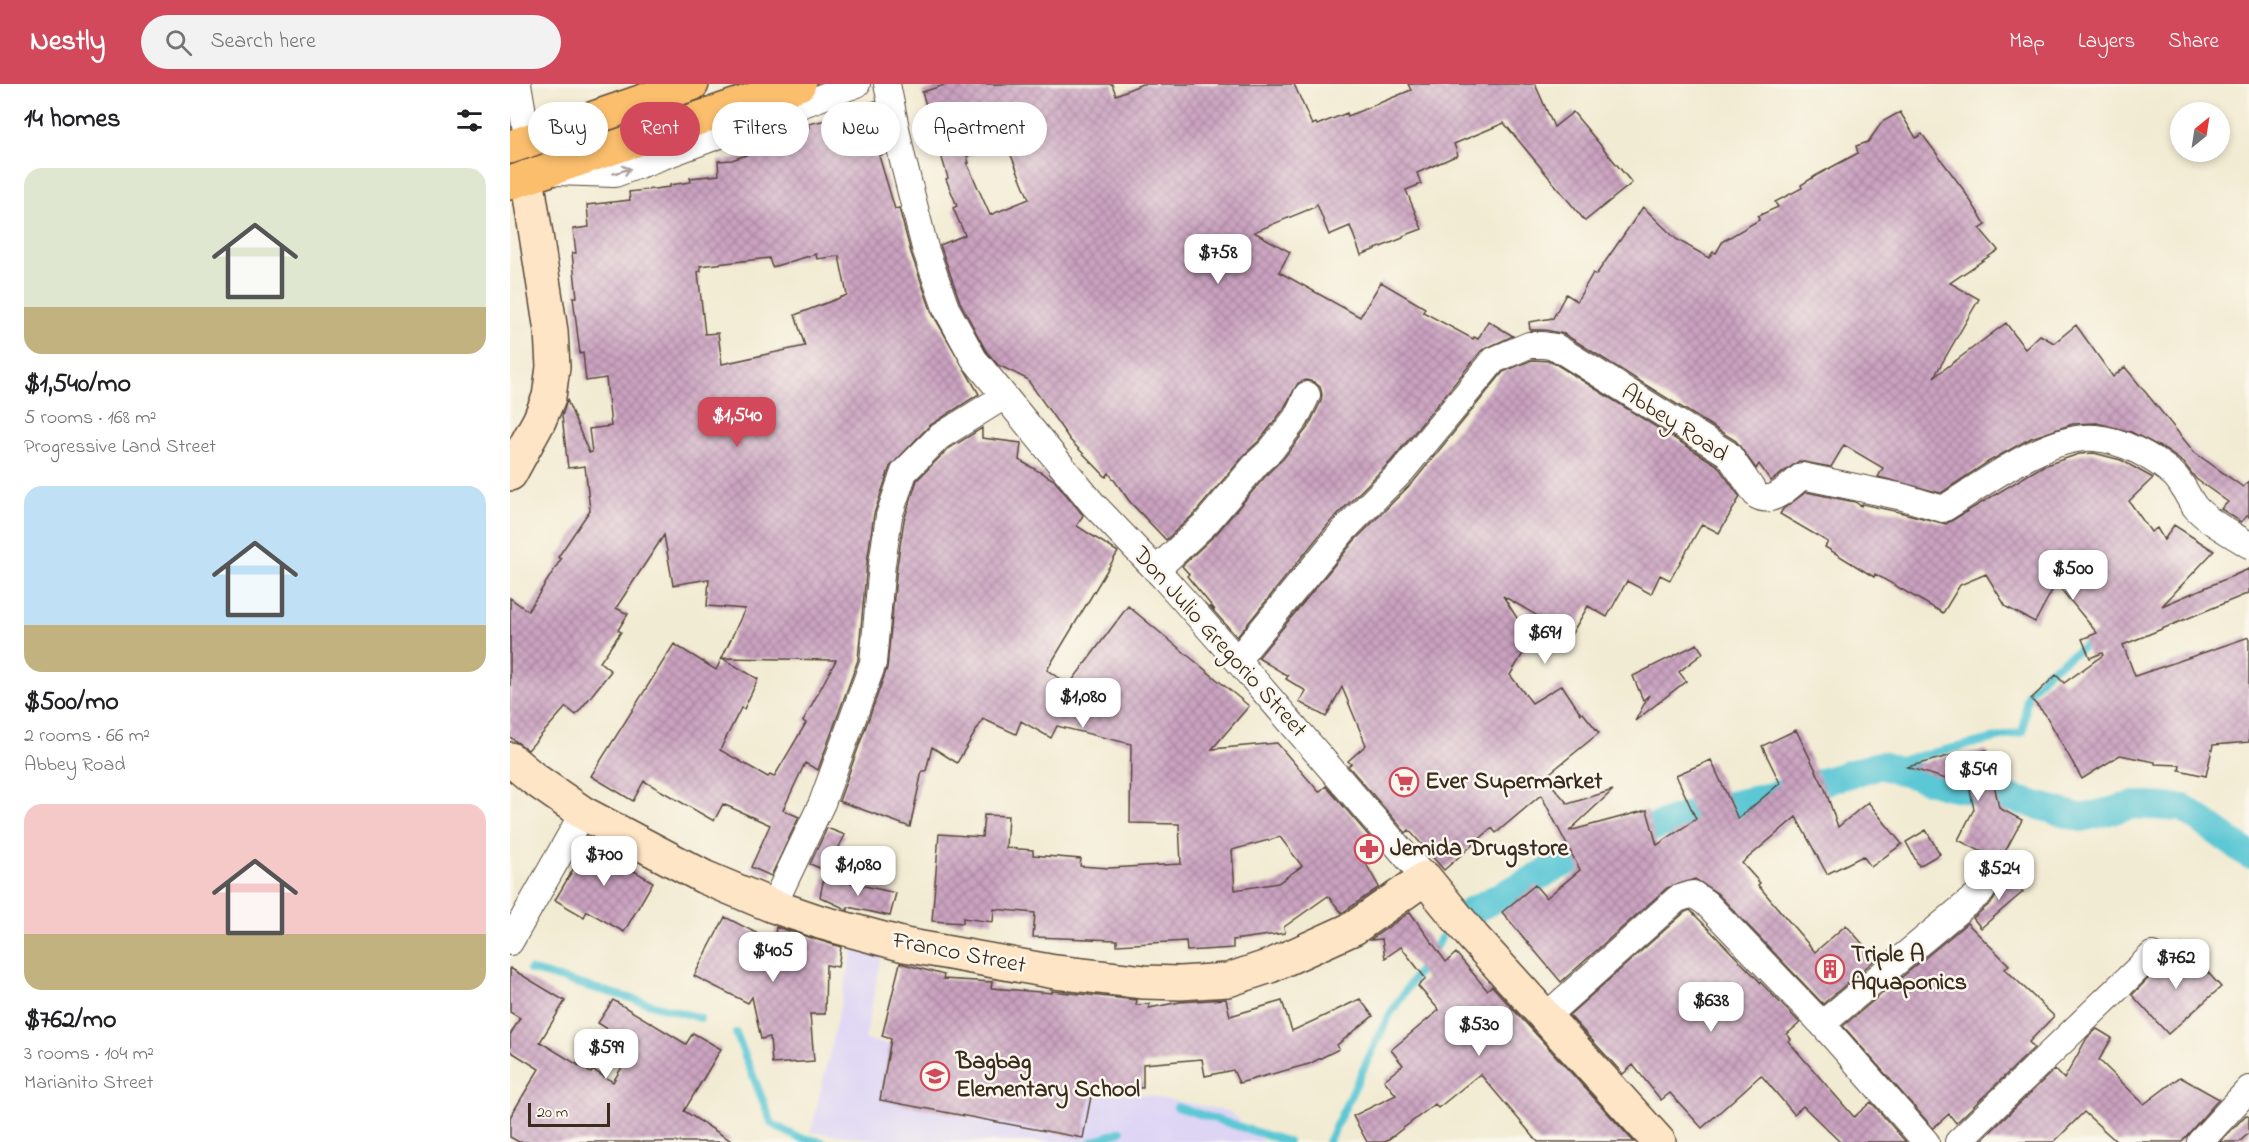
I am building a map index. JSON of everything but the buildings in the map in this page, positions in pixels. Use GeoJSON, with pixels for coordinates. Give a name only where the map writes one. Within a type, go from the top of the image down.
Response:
{"type":"FeatureCollection","features":[{"type":"Feature","properties":{"kind":"main road"},"geometry":{"type":"LineString","coordinates":[[519,145],[692,84]]}},
{"type":"Feature","properties":{"kind":"main road"},"geometry":{"type":"LineString","coordinates":[[527,177],[799,84]]}},
{"type":"Feature","properties":{"kind":"street"},"geometry":{"type":"LineString","coordinates":[[518,84],[519,145]]}},
{"type":"Feature","properties":{"kind":"street"},"geometry":{"type":"LineString","coordinates":[[510,474],[539,421],[549,397],[553,367],[551,331],[527,177],[615,174],[857,84]]}},
{"type":"Feature","properties":{"kind":"street","name":"Don Julio Gregorio Street"},"geometry":{"type":"LineString","coordinates":[[887,84],[925,248],[946,308],[974,359],[1093,504],[1237,660],[1473,937],[1659,1142]]}},
{"type":"Feature","properties":{"kind":"street","name":"Abbey Road"},"geometry":{"type":"LineString","coordinates":[[1237,660],[1342,531],[1402,471],[1494,360],[1529,345],[1556,347],[1728,454],[1757,496],[1764,500],[1771,499],[1802,476],[1903,497],[1943,509],[2028,456],[2070,441],[2095,438],[2126,446],[2172,473],[2182,484],[2190,501],[2198,510],[2249,545]]}},
{"type":"Feature","properties":{"kind":"street"},"geometry":{"type":"LineString","coordinates":[[1156,570],[1206,523],[1271,450],[1296,418],[1307,395]]}},
{"type":"Feature","properties":{"kind":"street"},"geometry":{"type":"LineString","coordinates":[[773,906],[822,803],[873,663],[889,516],[904,472],[939,437],[1003,397]]}},
{"type":"Feature","properties":{"kind":"street","name":"Franco Street"},"geometry":{"type":"LineString","coordinates":[[510,759],[534,779],[583,813],[704,877],[773,906],[820,922],[905,945],[1055,972],[1144,982],[1180,983],[1228,980],[1270,966],[1354,928],[1425,878]]}},
{"type":"Feature","properties":{"kind":"street"},"geometry":{"type":"LineString","coordinates":[[510,942],[583,813]]}},
{"type":"Feature","properties":{"kind":"street"},"geometry":{"type":"LineString","coordinates":[[1822,1024],[1982,891]]}},
{"type":"Feature","properties":{"kind":"street"},"geometry":{"type":"LineString","coordinates":[[1546,1016],[1677,899],[1693,894],[1706,903],[1822,1024],[1926,1142]]}},
{"type":"Feature","properties":{"kind":"street"},"geometry":{"type":"LineString","coordinates":[[1958,1142],[2152,954]]}},
{"type":"Feature","properties":{"kind":"street"},"geometry":{"type":"LineString","coordinates":[[2200,1142],[2249,1089]]}},
{"type":"Feature","properties":{"kind":"shaded area","name":"Bagbag Elementary School"},"geometry":{"type":"Polygon","coordinates":[[[854,946],[882,954],[865,1040],[1228,1111],[1264,1142],[900,1142],[811,1132],[854,946]]]}},
{"type":"Feature","properties":{"kind":"waterway"},"geometry":{"type":"LineString","coordinates":[[1880,765],[2023,732],[2027,695],[2047,672],[2093,640]]}},
{"type":"Feature","properties":{"kind":"waterway"},"geometry":{"type":"LineString","coordinates":[[1471,911],[1598,846],[1698,812],[1781,794],[1880,765],[1945,785],[2011,798],[2082,818],[2134,805],[2184,808],[2249,855]]}},
{"type":"Feature","properties":{"kind":"waterway"},"geometry":{"type":"LineString","coordinates":[[1328,1142],[1390,1014],[1441,938]]}},
{"type":"Feature","properties":{"kind":"waterway"},"geometry":{"type":"LineString","coordinates":[[530,970],[700,1018]]}},
{"type":"Feature","properties":{"kind":"waterway"},"geometry":{"type":"LineString","coordinates":[[736,1033],[772,1124],[797,1137],[822,1142]]}},
{"type":"Feature","properties":{"kind":"waterway"},"geometry":{"type":"LineString","coordinates":[[1177,1107],[1288,1142]]}},
{"type":"Feature","properties":{"kind":"waterway"},"geometry":{"type":"LineString","coordinates":[[1092,1142],[1121,1131]]}},
{"type":"Feature","properties":{"kind":"place","name":"Ever Supermarket"},"geometry":{"type":"Point","coordinates":[1404,782]}},
{"type":"Feature","properties":{"kind":"place","name":"Jemida Drugstore"},"geometry":{"type":"Point","coordinates":[1369,849]}},
{"type":"Feature","properties":{"kind":"place","name":"Triple A Aquaponics"},"geometry":{"type":"Point","coordinates":[1830,969]}},
{"type":"Feature","properties":{"kind":"place","name":"Bagbag Elementary School"},"geometry":{"type":"Point","coordinates":[935,1076]}}]}
